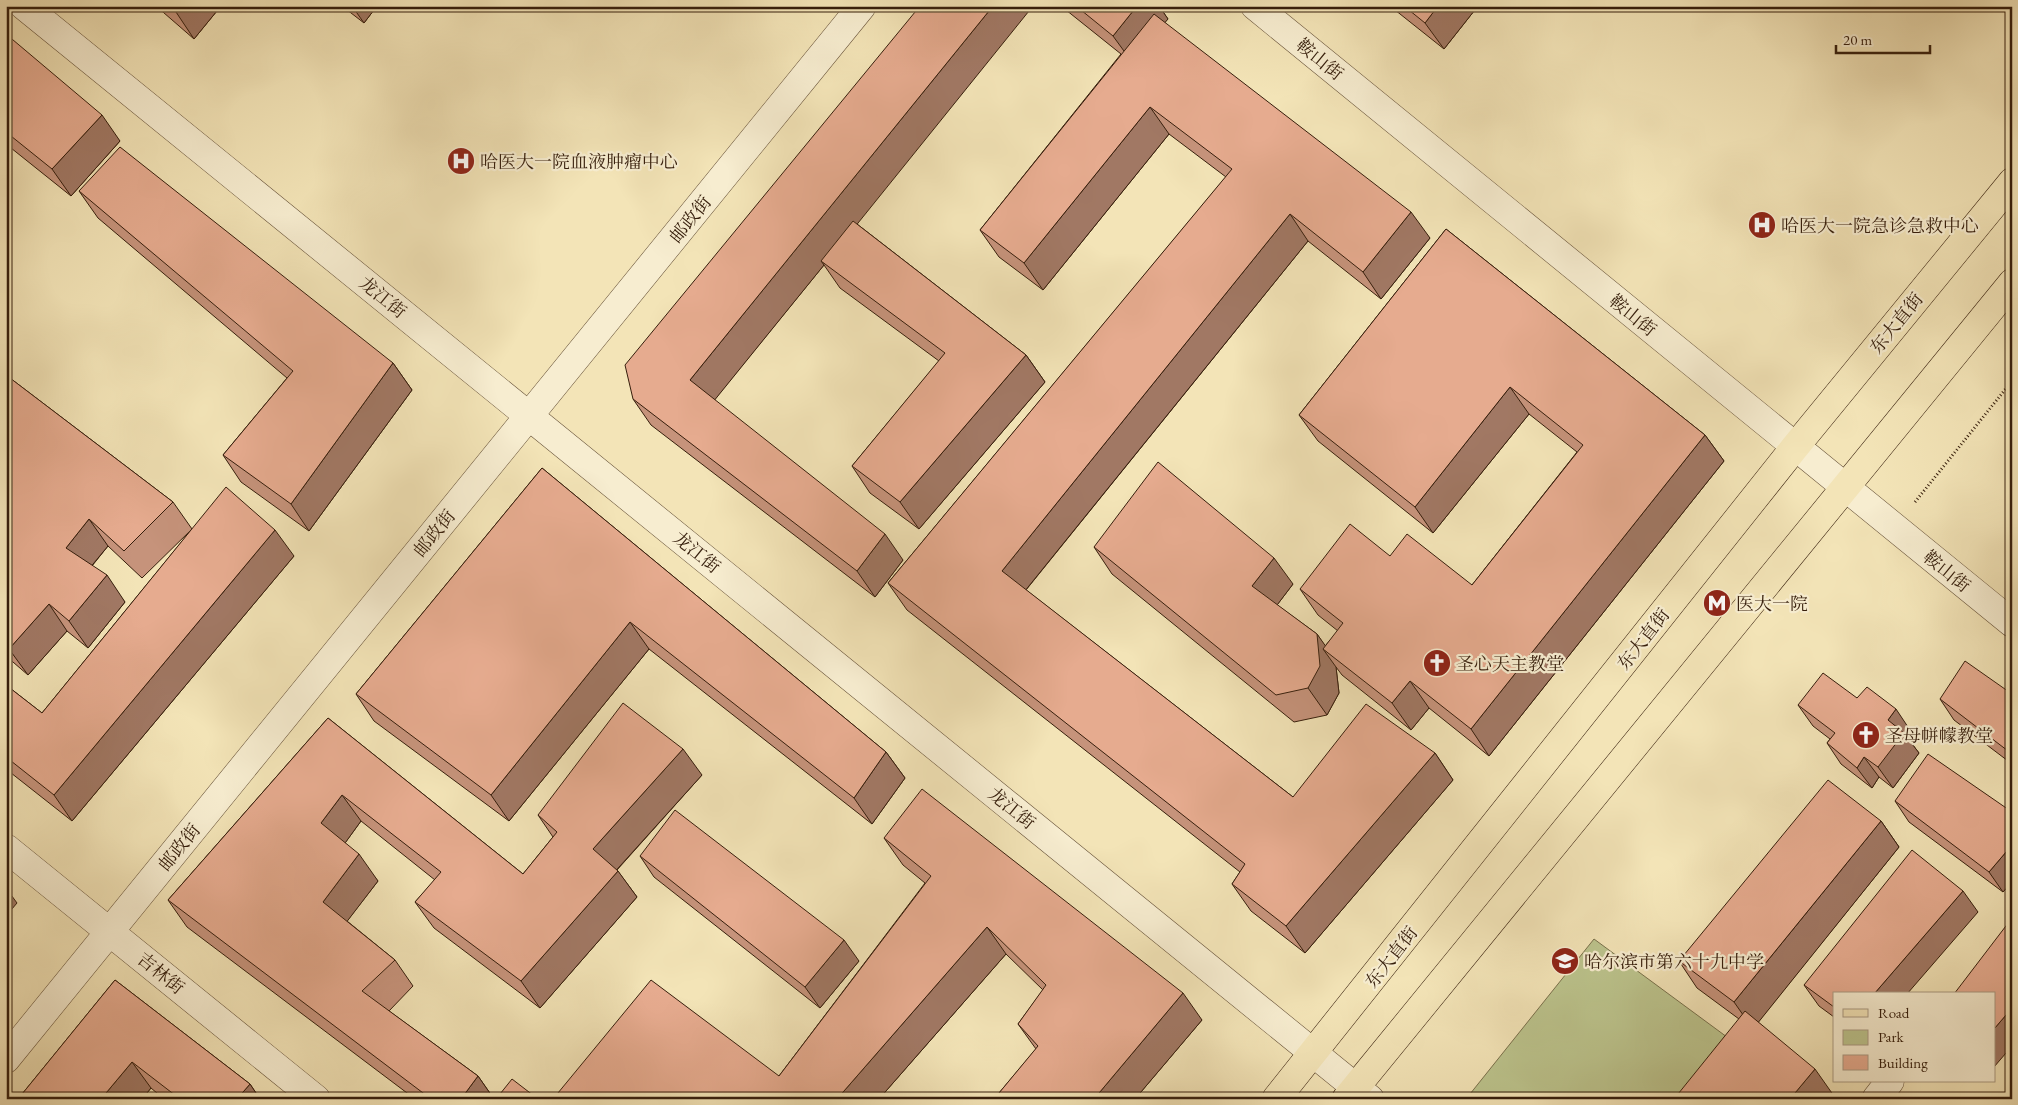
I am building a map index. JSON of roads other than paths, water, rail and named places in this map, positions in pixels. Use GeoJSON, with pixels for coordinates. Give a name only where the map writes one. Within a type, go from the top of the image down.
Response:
{"type":"FeatureCollection","features":[{"type":"Feature","properties":{"kind":"main road","name":"东大直街"},"geometry":{"type":"LineString","coordinates":[[1276,1099],[1314,1054],[1795,447],[2012,182]]}},
{"type":"Feature","properties":{"kind":"main road"},"geometry":{"type":"LineString","coordinates":[[1357,1095],[2012,283]]}},
{"type":"Feature","properties":{"kind":"street","name":"龙江街"},"geometry":{"type":"LineString","coordinates":[[24,6],[1314,1054],[1357,1095]]}},
{"type":"Feature","properties":{"kind":"street","name":"邮政街"},"geometry":{"type":"LineString","coordinates":[[6,1060],[862,6]]}},
{"type":"Feature","properties":{"kind":"street","name":"鞍山街"},"geometry":{"type":"LineString","coordinates":[[1255,6],[2012,623]]}},
{"type":"Feature","properties":{"kind":"street","name":"吉林街"},"geometry":{"type":"LineString","coordinates":[[6,848],[316,1099]]}},
{"type":"Feature","properties":{"kind":"street"},"geometry":{"type":"LineString","coordinates":[[1876,1099],[1889,1082]]}},
{"type":"Feature","properties":{"kind":"place","name":"哈医大一院血液肿瘤中心"},"geometry":{"type":"Point","coordinates":[461,161]}},
{"type":"Feature","properties":{"kind":"place","name":"哈医大一院急诊急救中心"},"geometry":{"type":"Point","coordinates":[1762,225]}},
{"type":"Feature","properties":{"kind":"place","name":"医大一院"},"geometry":{"type":"Point","coordinates":[1717,603]}},
{"type":"Feature","properties":{"kind":"place","name":"圣心天主教堂"},"geometry":{"type":"Point","coordinates":[1437,663]}},
{"type":"Feature","properties":{"kind":"place","name":"圣母帡幪教堂"},"geometry":{"type":"Point","coordinates":[1866,735]}},
{"type":"Feature","properties":{"kind":"place","name":"哈尔滨市第六十九中学"},"geometry":{"type":"Point","coordinates":[1565,961]}}]}
